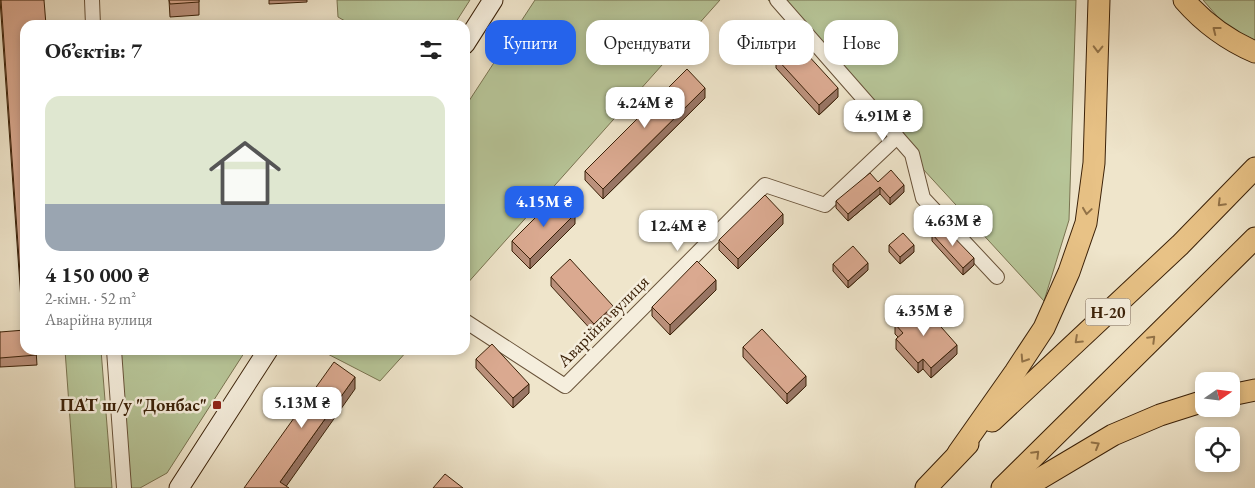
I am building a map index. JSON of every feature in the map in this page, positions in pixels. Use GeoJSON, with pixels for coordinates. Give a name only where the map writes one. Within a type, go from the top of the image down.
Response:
{"type":"FeatureCollection","features":[{"type":"Feature","properties":{"kind":"main road"},"geometry":{"type":"LineString","coordinates":[[470,36],[493,0]]}},
{"type":"Feature","properties":{"kind":"main road"},"geometry":{"type":"LineString","coordinates":[[958,453],[1044,328],[1069,272],[1086,223],[1094,163],[1099,0]]}},
{"type":"Feature","properties":{"kind":"main road"},"geometry":{"type":"LineString","coordinates":[[1184,0],[1202,19],[1223,36],[1255,52]]}},
{"type":"Feature","properties":{"kind":"main road","name":"Н-20"},"geometry":{"type":"LineString","coordinates":[[926,488],[958,453],[1180,245],[1255,168]]}},
{"type":"Feature","properties":{"kind":"main road","name":"Н-20"},"geometry":{"type":"LineString","coordinates":[[1002,488],[1255,238]]}},
{"type":"Feature","properties":{"kind":"main road"},"geometry":{"type":"LineString","coordinates":[[180,488],[265,355]]}},
{"type":"Feature","properties":{"kind":"main road"},"geometry":{"type":"LineString","coordinates":[[1240,393],[1255,390]]}},
{"type":"Feature","properties":{"kind":"main road"},"geometry":{"type":"LineString","coordinates":[[1024,488],[1113,435],[1160,415],[1195,404]]}},
{"type":"Feature","properties":{"kind":"street"},"geometry":{"type":"LineString","coordinates":[[92,0],[93,20]]}},
{"type":"Feature","properties":{"kind":"street"},"geometry":{"type":"LineString","coordinates":[[777,0],[912,154],[923,198],[997,277]]}},
{"type":"Feature","properties":{"kind":"street","name":"Аварійна вулиця"},"geometry":{"type":"LineString","coordinates":[[470,324],[565,386],[765,185],[825,205],[897,137]]}},
{"type":"Feature","properties":{"kind":"street"},"geometry":{"type":"LineString","coordinates":[[114,355],[124,488]]}},
{"type":"Feature","properties":{"kind":"green space"},"geometry":{"type":"Polygon","coordinates":[[[337,0],[470,0],[457,20],[343,20],[338,17],[337,0]]]}},
{"type":"Feature","properties":{"kind":"green space"},"geometry":{"type":"Polygon","coordinates":[[[535,0],[720,0],[702,20],[586,20],[586,65],[662,65],[470,280],[470,99],[492,65],[576,65],[576,20],[522,20],[535,0]]]}},
{"type":"Feature","properties":{"kind":"green space"},"geometry":{"type":"Polygon","coordinates":[[[768,0],[1076,0],[1069,220],[1044,301],[828,65],[898,65],[898,20],[824,20],[824,61],[814,50],[814,20],[786,20],[768,0]]]}},
{"type":"Feature","properties":{"kind":"green space"},"geometry":{"type":"Polygon","coordinates":[[[1203,0],[1255,0],[1255,42],[1223,23],[1203,0]]]}},
{"type":"Feature","properties":{"kind":"green space"},"geometry":{"type":"Polygon","coordinates":[[[65,355],[101,355],[112,488],[75,488],[65,355]]]}},
{"type":"Feature","properties":{"kind":"green space"},"geometry":{"type":"Polygon","coordinates":[[[114,355],[243,355],[167,473],[140,488],[124,488],[114,355]]]}},
{"type":"Feature","properties":{"kind":"green space"},"geometry":{"type":"Polygon","coordinates":[[[330,355],[403,355],[380,381],[330,355]]]}},
{"type":"Feature","properties":{"kind":"building"},"geometry":{"type":"Polygon","coordinates":[[[1,0],[44,0],[46,20],[20,20],[20,274],[1,0]]]}},
{"type":"Feature","properties":{"kind":"building"},"geometry":{"type":"Polygon","coordinates":[[[169,0],[199,0],[199,2],[170,4],[169,0]]]}},
{"type":"Feature","properties":{"kind":"building"},"geometry":{"type":"Polygon","coordinates":[[[814,62],[838,88],[819,105],[782,65],[814,65],[814,62]]]}},
{"type":"Feature","properties":{"kind":"building"},"geometry":{"type":"Polygon","coordinates":[[[687,69],[705,88],[603,189],[585,171],[687,69]]]}},
{"type":"Feature","properties":{"kind":"building"},"geometry":{"type":"Polygon","coordinates":[[[891,170],[904,185],[890,198],[880,187],[848,214],[836,201],[870,173],[878,182],[891,170]]]}},
{"type":"Feature","properties":{"kind":"building"},"geometry":{"type":"Polygon","coordinates":[[[765,195],[783,214],[738,259],[719,240],[765,195]]]}},
{"type":"Feature","properties":{"kind":"building"},"geometry":{"type":"Polygon","coordinates":[[[557,196],[575,214],[530,259],[512,241],[557,196]]]}},
{"type":"Feature","properties":{"kind":"building"},"geometry":{"type":"Polygon","coordinates":[[[942,225],[974,258],[963,268],[932,234],[942,225]]]}},
{"type":"Feature","properties":{"kind":"building"},"geometry":{"type":"Polygon","coordinates":[[[903,233],[914,245],[900,257],[889,245],[903,233]]]}},
{"type":"Feature","properties":{"kind":"building"},"geometry":{"type":"Polygon","coordinates":[[[853,246],[868,263],[848,281],[833,264],[853,246]]]}},
{"type":"Feature","properties":{"kind":"building"},"geometry":{"type":"Polygon","coordinates":[[[570,259],[613,306],[594,324],[551,277],[570,259]]]}},
{"type":"Feature","properties":{"kind":"building"},"geometry":{"type":"Polygon","coordinates":[[[697,261],[716,280],[670,325],[652,307],[697,261]]]}},
{"type":"Feature","properties":{"kind":"building"},"geometry":{"type":"Polygon","coordinates":[[[919,302],[957,345],[931,368],[923,359],[918,363],[896,339],[903,333],[895,324],[919,302]]]}},
{"type":"Feature","properties":{"kind":"building"},"geometry":{"type":"Polygon","coordinates":[[[762,329],[806,376],[787,394],[743,347],[762,329]]]}},
{"type":"Feature","properties":{"kind":"building"},"geometry":{"type":"Polygon","coordinates":[[[20,330],[20,355],[37,355],[0,358],[0,332],[20,330]]]}},
{"type":"Feature","properties":{"kind":"building"},"geometry":{"type":"Polygon","coordinates":[[[492,344],[529,384],[513,398],[476,359],[492,344]]]}},
{"type":"Feature","properties":{"kind":"building"},"geometry":{"type":"Polygon","coordinates":[[[334,362],[355,377],[280,482],[289,488],[244,488],[334,362]]]}},
{"type":"Feature","properties":{"kind":"building"},"geometry":{"type":"Polygon","coordinates":[[[445,474],[463,488],[433,488],[445,474]]]}},
{"type":"Feature","properties":{"kind":"place","name":"ПАТ ш/у \"Донбас\""},"geometry":{"type":"Point","coordinates":[217,405]}}]}
